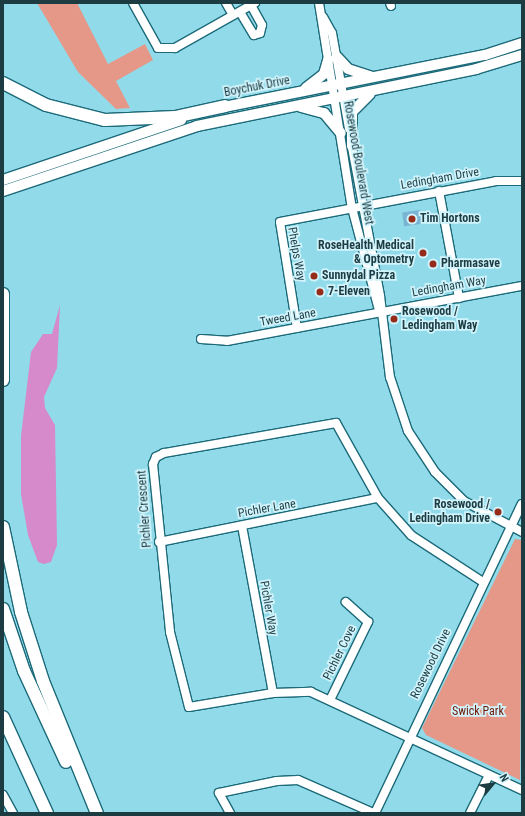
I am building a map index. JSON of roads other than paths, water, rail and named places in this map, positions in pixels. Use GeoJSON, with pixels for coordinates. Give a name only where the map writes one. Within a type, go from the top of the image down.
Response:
{"type":"FeatureCollection","features":[{"type":"Feature","properties":{"kind":"highway"},"geometry":{"type":"LineString","coordinates":[[3,83],[46,105],[105,120],[175,117],[225,106]]}},
{"type":"Feature","properties":{"kind":"highway"},"geometry":{"type":"LineString","coordinates":[[3,294],[3,380]]}},
{"type":"Feature","properties":{"kind":"highway"},"geometry":{"type":"LineString","coordinates":[[3,527],[21,612],[43,681],[97,813]]}},
{"type":"Feature","properties":{"kind":"highway"},"geometry":{"type":"LineString","coordinates":[[3,609],[40,708],[92,813]]}},
{"type":"Feature","properties":{"kind":"highway"},"geometry":{"type":"LineString","coordinates":[[3,717],[47,813]]}},
{"type":"Feature","properties":{"kind":"highway"},"geometry":{"type":"LineString","coordinates":[[3,736],[40,813]]}},
{"type":"Feature","properties":{"kind":"main road","name":"Boychuk Drive"},"geometry":{"type":"LineString","coordinates":[[3,180],[225,106],[374,78],[485,55],[522,43]]}},
{"type":"Feature","properties":{"kind":"main road"},"geometry":{"type":"LineString","coordinates":[[3,191],[197,126],[293,106],[376,91],[522,55]]}},
{"type":"Feature","properties":{"kind":"main road"},"geometry":{"type":"LineString","coordinates":[[289,94],[317,82],[333,58],[348,69],[374,78]]}},
{"type":"Feature","properties":{"kind":"main road"},"geometry":{"type":"LineString","coordinates":[[352,146],[355,105],[376,91]]}},
{"type":"Feature","properties":{"kind":"main road"},"geometry":{"type":"LineString","coordinates":[[293,106],[324,113],[341,133]]}},
{"type":"Feature","properties":{"kind":"street"},"geometry":{"type":"LineString","coordinates":[[133,3],[158,48],[175,48],[236,13],[253,4],[262,25],[260,33],[254,35],[236,13],[226,3]]}},
{"type":"Feature","properties":{"kind":"street","name":"Rosewood Boulevard West"},"geometry":{"type":"LineString","coordinates":[[319,3],[333,58],[339,98],[341,133],[352,208],[373,298],[380,313]]}},
{"type":"Feature","properties":{"kind":"street","name":"Rosewood Boulevard West"},"geometry":{"type":"LineString","coordinates":[[339,98],[352,146],[380,296],[380,313],[397,404],[422,455],[464,501],[522,532]]}},
{"type":"Feature","properties":{"kind":"street","name":"Ledingham Drive"},"geometry":{"type":"LineString","coordinates":[[363,205],[506,179],[522,181]]}},
{"type":"Feature","properties":{"kind":"street"},"geometry":{"type":"LineString","coordinates":[[439,191],[459,298]]}},
{"type":"Feature","properties":{"kind":"street","name":"Phelps Way"},"geometry":{"type":"LineString","coordinates":[[298,328],[280,222],[363,205]]}},
{"type":"Feature","properties":{"kind":"street","name":"Ledingham Way"},"geometry":{"type":"LineString","coordinates":[[380,313],[522,286]]}},
{"type":"Feature","properties":{"kind":"street","name":"Tweed Lane"},"geometry":{"type":"LineString","coordinates":[[201,339],[226,341],[380,313]]}},
{"type":"Feature","properties":{"kind":"street","name":"Pichler Crescent"},"geometry":{"type":"LineString","coordinates":[[484,582],[411,535],[378,498],[336,423],[164,453],[156,457],[153,464],[159,542],[170,632],[189,707],[273,693],[311,692],[331,698],[522,790]]}},
{"type":"Feature","properties":{"kind":"street","name":"Pichler Lane"},"geometry":{"type":"LineString","coordinates":[[159,542],[378,498]]}},
{"type":"Feature","properties":{"kind":"street"},"geometry":{"type":"LineString","coordinates":[[511,527],[522,504]]}},
{"type":"Feature","properties":{"kind":"street","name":"Pichler Way"},"geometry":{"type":"LineString","coordinates":[[242,526],[273,693]]}},
{"type":"Feature","properties":{"kind":"street","name":"Rosewood Drive"},"geometry":{"type":"LineString","coordinates":[[374,813],[511,527]]}},
{"type":"Feature","properties":{"kind":"street","name":"Pichler Cove"},"geometry":{"type":"LineString","coordinates":[[331,698],[368,622],[346,602]]}},
{"type":"Feature","properties":{"kind":"street"},"geometry":{"type":"LineString","coordinates":[[470,813],[489,775]]}},
{"type":"Feature","properties":{"kind":"street"},"geometry":{"type":"LineString","coordinates":[[230,813],[219,794],[298,780],[374,813]]}},
{"type":"Feature","properties":{"kind":"street"},"geometry":{"type":"LineString","coordinates":[[3,795],[13,813]]}},
{"type":"Feature","properties":{"kind":"place","name":"Tim Hortons"},"geometry":{"type":"Point","coordinates":[412,219]}},
{"type":"Feature","properties":{"kind":"place","name":"RoseHealth Medical & Optometry"},"geometry":{"type":"Point","coordinates":[423,253]}},
{"type":"Feature","properties":{"kind":"place","name":"Pharmasave"},"geometry":{"type":"Point","coordinates":[433,264]}},
{"type":"Feature","properties":{"kind":"place","name":"Sunnydal Pizza"},"geometry":{"type":"Point","coordinates":[314,276]}},
{"type":"Feature","properties":{"kind":"place","name":"7-Eleven"},"geometry":{"type":"Point","coordinates":[320,292]}},
{"type":"Feature","properties":{"kind":"place","name":"Rosewood / Ledingham Way"},"geometry":{"type":"Point","coordinates":[394,319]}},
{"type":"Feature","properties":{"kind":"place","name":"Rosewood / Ledingham Drive"},"geometry":{"type":"Point","coordinates":[498,512]}},
{"type":"Feature","properties":{"kind":"park label","name":"Swick Park"},"geometry":{"type":"Point","coordinates":[478,712]}}]}
